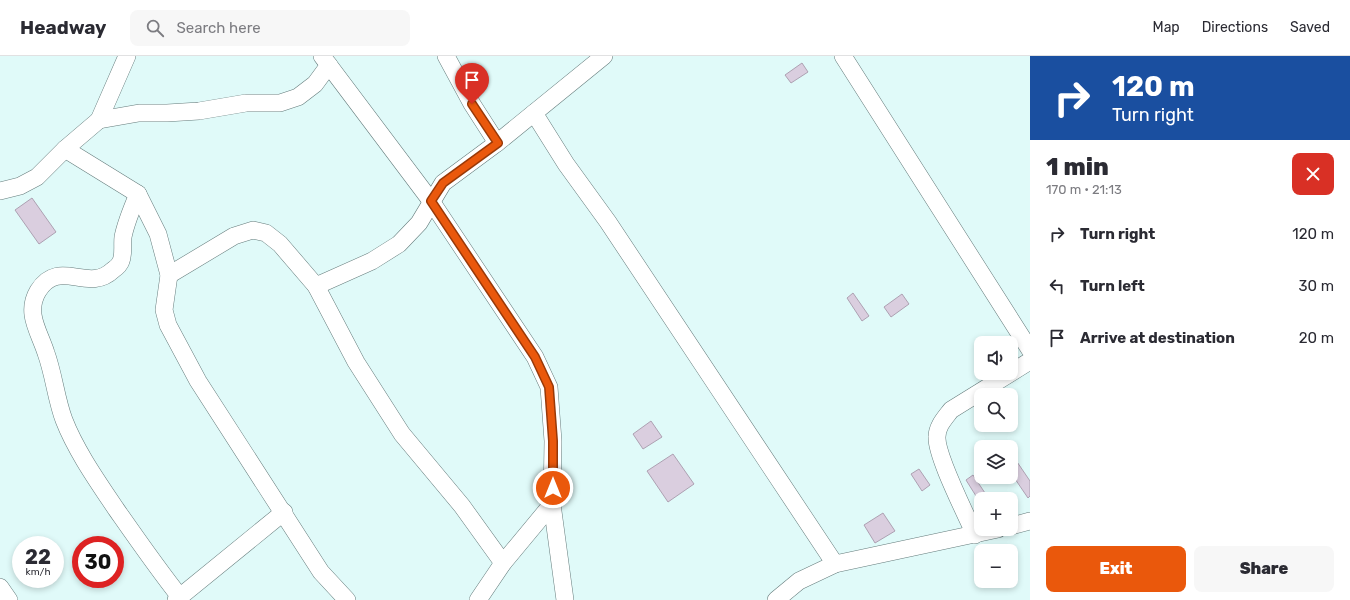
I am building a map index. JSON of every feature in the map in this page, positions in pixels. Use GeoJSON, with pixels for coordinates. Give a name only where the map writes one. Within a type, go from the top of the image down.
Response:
{"type":"FeatureCollection","features":[{"type":"Feature","properties":{"kind":"street"},"geometry":{"type":"LineString","coordinates":[[0,191],[20,186],[37,177],[65,149],[99,120],[127,56]]}},
{"type":"Feature","properties":{"kind":"street"},"geometry":{"type":"LineString","coordinates":[[446,56],[472,104],[498,143]]}},
{"type":"Feature","properties":{"kind":"street"},"geometry":{"type":"LineString","coordinates":[[316,286],[372,261],[399,244],[419,223],[443,183],[498,143],[604,56]]}},
{"type":"Feature","properties":{"kind":"street"},"geometry":{"type":"LineString","coordinates":[[843,56],[1030,350]]}},
{"type":"Feature","properties":{"kind":"street"},"geometry":{"type":"LineString","coordinates":[[99,120],[139,113],[180,112],[246,103],[280,102],[298,97],[315,84],[325,61],[431,201],[535,357],[549,387],[553,441],[552,504],[565,600]]}},
{"type":"Feature","properties":{"kind":"street"},"geometry":{"type":"LineString","coordinates":[[534,113],[566,164],[608,222],[835,564]]}},
{"type":"Feature","properties":{"kind":"street"},"geometry":{"type":"LineString","coordinates":[[65,149],[138,194],[158,234],[169,275],[164,310],[168,325],[198,381],[322,572],[347,600]]}},
{"type":"Feature","properties":{"kind":"street"},"geometry":{"type":"LineString","coordinates":[[138,194],[125,226],[121,261],[118,266],[109,274],[94,279],[79,279],[66,275],[55,276],[47,280],[32,302],[33,319],[46,354],[67,427],[91,472],[178,598],[284,512]]}},
{"type":"Feature","properties":{"kind":"street"},"geometry":{"type":"LineString","coordinates":[[169,275],[234,236],[253,230],[266,233],[280,244],[316,286],[356,362],[402,434],[462,506],[503,563]]}},
{"type":"Feature","properties":{"kind":"street"},"geometry":{"type":"LineString","coordinates":[[974,533],[939,452],[937,436],[942,421],[951,410],[1030,361]]}},
{"type":"Feature","properties":{"kind":"street"},"geometry":{"type":"LineString","coordinates":[[478,600],[503,563],[552,504]]}},
{"type":"Feature","properties":{"kind":"street"},"geometry":{"type":"LineString","coordinates":[[1018,524],[1030,521]]}},
{"type":"Feature","properties":{"kind":"street"},"geometry":{"type":"LineString","coordinates":[[776,600],[799,581],[835,564],[974,535]]}},
{"type":"Feature","properties":{"kind":"street"},"geometry":{"type":"LineString","coordinates":[[0,587],[9,600]]}},
{"type":"Feature","properties":{"kind":"building"},"geometry":{"type":"Polygon","coordinates":[[[802,63],[808,72],[791,83],[785,75],[802,63]]]}},
{"type":"Feature","properties":{"kind":"building"},"geometry":{"type":"Polygon","coordinates":[[[32,198],[56,232],[39,244],[15,210],[32,198]]]}},
{"type":"Feature","properties":{"kind":"building"},"geometry":{"type":"Polygon","coordinates":[[[853,293],[869,316],[862,321],[847,298],[853,293]]]}},
{"type":"Feature","properties":{"kind":"building"},"geometry":{"type":"Polygon","coordinates":[[[902,294],[909,304],[891,317],[884,307],[902,294]]]}},
{"type":"Feature","properties":{"kind":"building"},"geometry":{"type":"Polygon","coordinates":[[[651,421],[662,437],[643,449],[633,434],[651,421]]]}},
{"type":"Feature","properties":{"kind":"building"},"geometry":{"type":"Polygon","coordinates":[[[673,454],[694,484],[668,502],[647,471],[673,454]]]}},
{"type":"Feature","properties":{"kind":"building"},"geometry":{"type":"Polygon","coordinates":[[[1018,463],[1030,481],[1030,496],[1028,498],[1018,483],[1018,463]]]}},
{"type":"Feature","properties":{"kind":"building"},"geometry":{"type":"Polygon","coordinates":[[[919,469],[930,485],[922,491],[911,474],[919,469]]]}},
{"type":"Feature","properties":{"kind":"building"},"geometry":{"type":"Polygon","coordinates":[[[973,475],[974,484],[979,484],[984,492],[974,493],[966,480],[973,475]]]}},
{"type":"Feature","properties":{"kind":"building"},"geometry":{"type":"Polygon","coordinates":[[[883,513],[895,531],[875,543],[864,525],[883,513]]]}},
{"type":"Feature","properties":{"kind":"route"},"geometry":{"type":"LineString","coordinates":[[472,104],[498,143],[457,171],[443,183],[431,201],[535,357],[549,387],[553,441],[553,488]]}}]}
